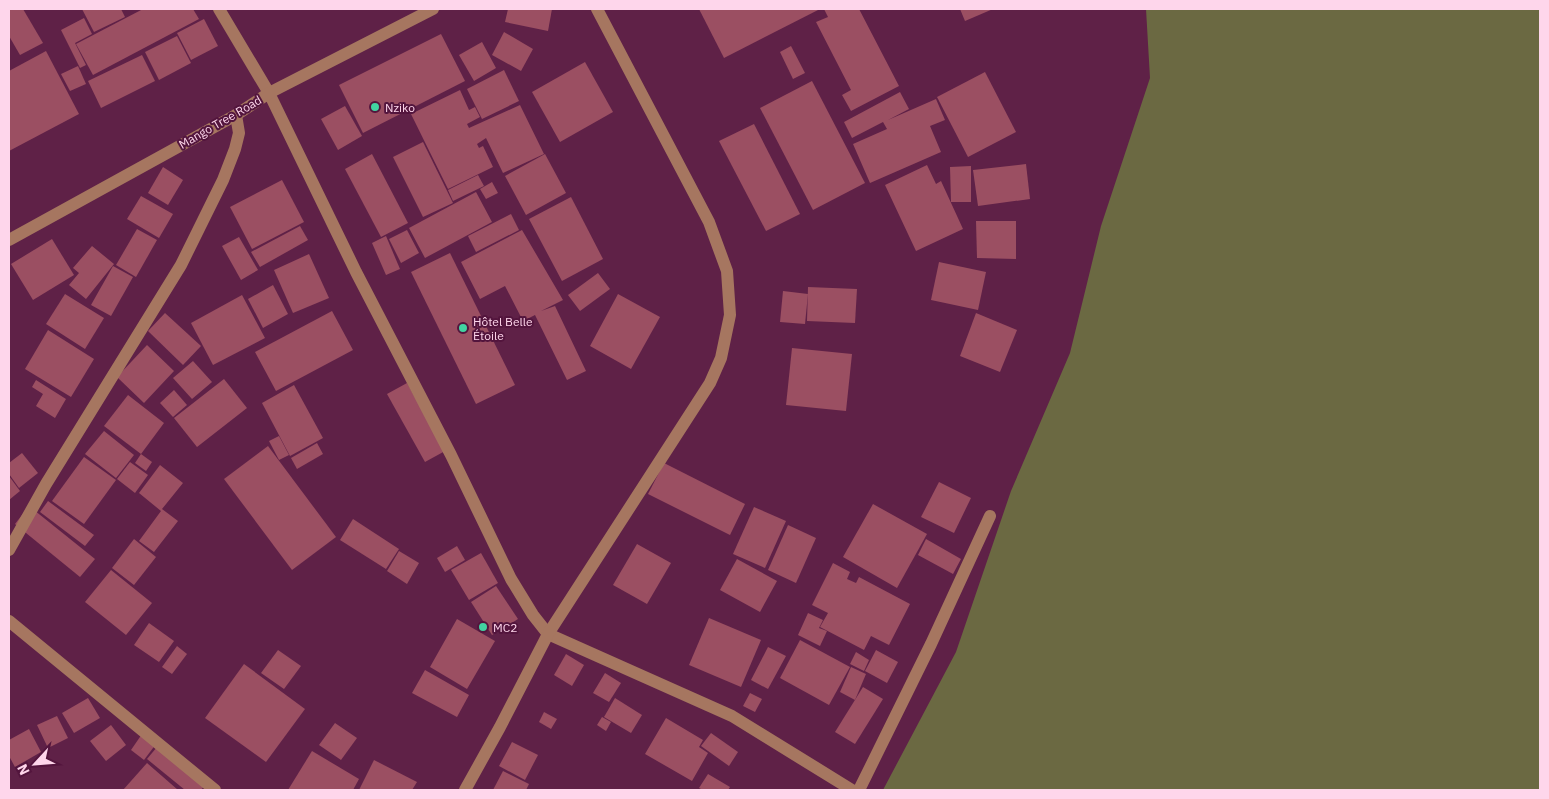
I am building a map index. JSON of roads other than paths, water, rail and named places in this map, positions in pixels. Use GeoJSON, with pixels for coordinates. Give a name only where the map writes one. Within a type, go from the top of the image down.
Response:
{"type":"FeatureCollection","features":[{"type":"Feature","properties":{"kind":"street"},"geometry":{"type":"LineString","coordinates":[[219,9],[269,93],[356,272],[451,455],[511,579],[533,615],[548,634],[732,716],[852,790]]}},
{"type":"Feature","properties":{"kind":"street","name":"Mango Tree Road"},"geometry":{"type":"LineString","coordinates":[[9,240],[236,115],[269,93],[433,9]]}},
{"type":"Feature","properties":{"kind":"street"},"geometry":{"type":"LineString","coordinates":[[465,790],[548,634],[710,383],[721,358],[730,315],[727,271],[710,222],[598,9]]}},
{"type":"Feature","properties":{"kind":"street"},"geometry":{"type":"LineString","coordinates":[[9,550],[46,484],[186,256],[224,180],[235,149],[239,133],[236,115]]}},
{"type":"Feature","properties":{"kind":"street"},"geometry":{"type":"LineString","coordinates":[[859,790],[931,644],[990,516]]}},
{"type":"Feature","properties":{"kind":"street"},"geometry":{"type":"LineString","coordinates":[[9,621],[215,790]]}},
{"type":"Feature","properties":{"kind":"place","name":"Nziko"},"geometry":{"type":"Point","coordinates":[375,107]}},
{"type":"Feature","properties":{"kind":"place","name":"Hôtel Belle Étoile"},"geometry":{"type":"Point","coordinates":[463,328]}},
{"type":"Feature","properties":{"kind":"place","name":"MC2"},"geometry":{"type":"Point","coordinates":[483,627]}}]}
